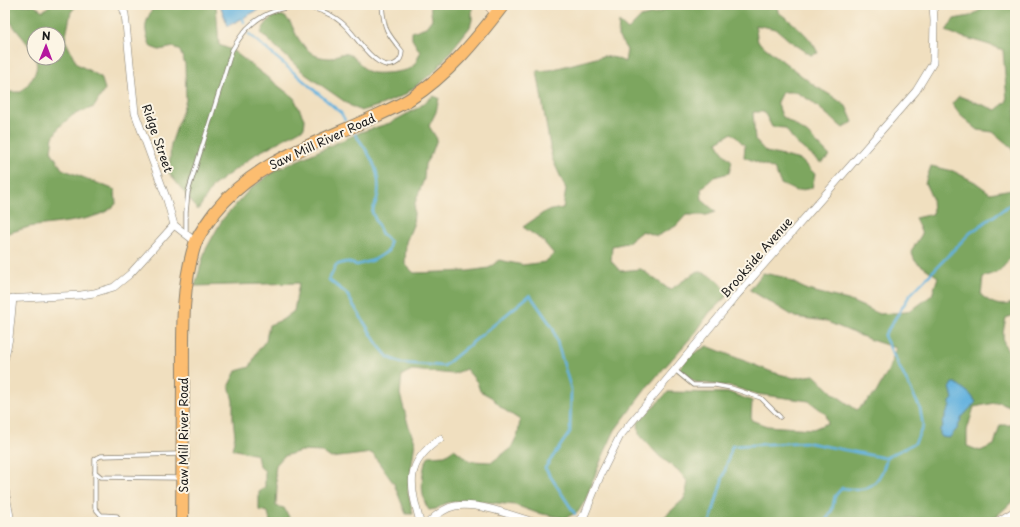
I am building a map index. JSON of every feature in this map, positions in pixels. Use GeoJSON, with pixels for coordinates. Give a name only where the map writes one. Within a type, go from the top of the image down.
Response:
{"type":"FeatureCollection","features":[{"type":"Feature","properties":{"kind":"highway","name":"Saw Mill River Road"},"geometry":{"type":"LineString","coordinates":[[182,522],[183,326],[185,292],[187,275],[196,242],[208,222],[226,199],[244,182],[285,156],[392,109],[410,99],[437,78],[459,57],[500,10]]}},
{"type":"Feature","properties":{"kind":"street","name":"Ridge Street"},"geometry":{"type":"LineString","coordinates":[[122,5],[125,14],[135,113],[168,200],[174,225]]}},
{"type":"Feature","properties":{"kind":"street"},"geometry":{"type":"LineString","coordinates":[[488,5],[500,10]]}},
{"type":"Feature","properties":{"kind":"street","name":"Brookside Avenue"},"geometry":{"type":"LineString","coordinates":[[577,522],[585,514],[601,474],[620,436],[737,294],[916,91],[933,63],[933,5]]}},
{"type":"Feature","properties":{"kind":"street"},"geometry":{"type":"LineString","coordinates":[[5,299],[81,295],[114,287],[130,274],[174,225],[196,242]]}},
{"type":"Feature","properties":{"kind":"street"},"geometry":{"type":"LineString","coordinates":[[5,356],[9,338],[13,298]]}},
{"type":"Feature","properties":{"kind":"street"},"geometry":{"type":"LineString","coordinates":[[420,522],[412,494],[413,471],[420,456],[428,447],[440,439]]}},
{"type":"Feature","properties":{"kind":"street"},"geometry":{"type":"LineString","coordinates":[[5,490],[11,522]]}},
{"type":"Feature","properties":{"kind":"street"},"geometry":{"type":"LineString","coordinates":[[429,522],[442,511],[454,506],[495,510],[533,522]]}},
{"type":"Feature","properties":{"kind":"street"},"geometry":{"type":"LineString","coordinates":[[997,522],[1015,511]]}},
{"type":"Feature","properties":{"kind":"lane"},"geometry":{"type":"LineString","coordinates":[[186,234],[188,192],[232,50],[243,33],[251,25],[270,13],[289,7],[307,7],[325,12],[342,22],[368,53],[379,63],[389,65],[397,63],[402,57],[402,50],[390,37],[384,24],[382,5]]}},
{"type":"Feature","properties":{"kind":"lane"},"geometry":{"type":"LineString","coordinates":[[674,370],[693,385],[731,388],[761,398],[780,417]]}},
{"type":"Feature","properties":{"kind":"lane"},"geometry":{"type":"LineString","coordinates":[[118,522],[117,516],[101,515],[95,508],[95,460],[101,456],[183,454]]}},
{"type":"Feature","properties":{"kind":"lane"},"geometry":{"type":"LineString","coordinates":[[95,472],[101,477],[182,478]]}},
{"type":"Feature","properties":{"kind":"green space"},"geometry":{"type":"Polygon","coordinates":[[[6,5],[33,5],[43,11],[50,5],[77,5],[71,12],[66,35],[66,26],[26,26],[26,41],[9,19],[6,5]]]}},
{"type":"Feature","properties":{"kind":"green space"},"geometry":{"type":"Polygon","coordinates":[[[155,5],[216,5],[219,45],[232,50],[294,98],[305,121],[304,128],[256,154],[213,186],[198,210],[169,173],[171,144],[186,100],[185,64],[180,51],[174,47],[159,50],[151,47],[146,26],[155,5]]]}},
{"type":"Feature","properties":{"kind":"green space"},"geometry":{"type":"Polygon","coordinates":[[[430,5],[472,5],[472,20],[470,27],[434,72],[404,95],[381,105],[361,111],[351,106],[305,74],[261,33],[269,20],[275,16],[283,16],[288,20],[298,38],[309,51],[315,55],[331,58],[341,54],[348,54],[369,72],[397,72],[411,68],[418,59],[420,52],[412,39],[412,32],[426,27],[432,19],[430,5]]]}},
{"type":"Feature","properties":{"kind":"green space"},"geometry":{"type":"Polygon","coordinates":[[[665,5],[777,5],[778,12],[806,35],[818,53],[811,55],[790,41],[776,29],[755,25],[758,42],[815,86],[846,106],[853,122],[843,128],[811,101],[796,92],[782,92],[777,102],[782,116],[808,134],[830,156],[821,163],[796,143],[785,128],[772,127],[764,112],[753,112],[755,140],[766,152],[801,160],[815,174],[812,188],[796,191],[781,184],[774,169],[744,157],[745,146],[732,133],[717,142],[724,154],[732,161],[729,173],[714,177],[701,189],[702,200],[716,212],[707,215],[686,215],[676,226],[657,236],[642,231],[627,243],[612,246],[611,261],[620,271],[641,269],[670,290],[697,271],[708,274],[716,279],[728,295],[709,313],[696,332],[648,386],[615,430],[601,460],[585,501],[578,512],[565,518],[537,513],[515,505],[468,500],[446,503],[436,509],[429,510],[424,501],[422,484],[424,465],[429,456],[445,455],[454,449],[470,461],[492,462],[511,448],[518,434],[520,420],[503,409],[491,397],[480,391],[477,382],[466,369],[453,374],[412,370],[402,375],[400,394],[408,424],[415,442],[408,492],[413,514],[406,514],[394,484],[372,453],[331,458],[322,452],[301,451],[284,456],[276,465],[276,506],[284,508],[289,517],[289,522],[270,522],[268,512],[259,510],[259,492],[265,487],[265,471],[259,466],[257,455],[232,449],[235,436],[233,401],[229,385],[236,371],[250,367],[257,352],[266,340],[269,325],[282,320],[294,311],[299,283],[195,286],[205,251],[222,220],[250,189],[276,170],[361,132],[390,123],[418,108],[433,96],[439,98],[436,112],[429,126],[437,139],[432,153],[425,164],[424,179],[415,203],[413,225],[406,242],[405,264],[414,273],[468,271],[489,268],[499,260],[523,265],[545,262],[554,254],[542,240],[523,227],[546,211],[563,208],[566,189],[552,158],[537,71],[550,70],[604,56],[616,58],[625,62],[627,50],[618,36],[619,22],[628,30],[641,17],[664,11],[665,5]]]}},
{"type":"Feature","properties":{"kind":"green space"},"geometry":{"type":"Polygon","coordinates":[[[984,5],[1015,5],[1015,159],[1012,148],[993,132],[978,130],[960,115],[952,104],[959,96],[996,110],[1007,101],[1003,50],[946,31],[954,19],[970,16],[984,8],[984,5]]]}},
{"type":"Feature","properties":{"kind":"green space"},"geometry":{"type":"Polygon","coordinates":[[[66,42],[77,64],[101,77],[105,89],[94,107],[73,115],[60,126],[53,137],[51,151],[62,169],[115,190],[116,204],[109,210],[99,215],[88,218],[29,227],[5,234],[5,147],[10,135],[9,120],[5,119],[5,91],[21,92],[31,81],[36,66],[66,66],[66,42]]]}},
{"type":"Feature","properties":{"kind":"green space"},"geometry":{"type":"Polygon","coordinates":[[[931,166],[953,171],[975,182],[990,193],[1012,189],[1015,178],[1015,252],[1000,271],[983,277],[981,295],[993,303],[1001,305],[1015,302],[1015,314],[1006,318],[1003,340],[1007,349],[1015,358],[1015,408],[999,402],[974,407],[967,430],[967,446],[980,451],[994,445],[1000,425],[1015,425],[1015,499],[998,515],[982,522],[949,522],[910,518],[889,522],[659,522],[685,498],[688,482],[678,470],[659,456],[639,434],[638,422],[668,392],[731,393],[752,401],[751,420],[767,426],[813,429],[828,423],[826,414],[809,401],[756,394],[733,387],[695,382],[678,370],[691,355],[707,346],[772,372],[794,378],[814,375],[834,394],[857,410],[876,393],[890,367],[896,348],[871,340],[825,321],[795,317],[750,290],[763,273],[783,277],[807,290],[848,300],[880,314],[906,312],[916,307],[932,295],[938,277],[915,261],[911,251],[922,234],[915,218],[933,214],[932,198],[925,183],[931,166]]]}},
{"type":"Feature","properties":{"kind":"water"},"geometry":{"type":"Polygon","coordinates":[[[220,5],[261,5],[258,10],[228,26],[220,5]]]}},
{"type":"Feature","properties":{"kind":"water"},"geometry":{"type":"Polygon","coordinates":[[[952,383],[956,383],[970,394],[976,402],[962,417],[957,429],[949,438],[942,437],[940,434],[940,429],[943,426],[942,422],[950,407],[950,402],[953,399],[950,387],[952,383]]]}},
{"type":"Feature","properties":{"kind":"waterway"},"geometry":{"type":"LineString","coordinates":[[242,15],[244,22]]}},
{"type":"Feature","properties":{"kind":"waterway"},"geometry":{"type":"LineString","coordinates":[[249,34],[341,113],[345,120]]}},
{"type":"Feature","properties":{"kind":"waterway"},"geometry":{"type":"LineString","coordinates":[[355,134],[365,148],[376,169],[378,177],[378,194],[372,212],[382,234],[390,242],[388,251],[374,260],[357,265],[346,262],[336,265],[329,280],[346,293],[378,345],[388,357],[401,363],[444,366],[530,295],[553,328],[571,389],[570,432],[545,468],[575,514]]}},
{"type":"Feature","properties":{"kind":"waterway"},"geometry":{"type":"LineString","coordinates":[[710,522],[732,446],[805,442],[885,458],[915,443],[923,426],[920,408],[884,336],[910,295],[970,233],[1015,201]]}},
{"type":"Feature","properties":{"kind":"waterway"},"geometry":{"type":"LineString","coordinates":[[825,522],[832,510],[835,496],[842,488],[861,489],[870,486],[882,472],[887,457]]}}]}
